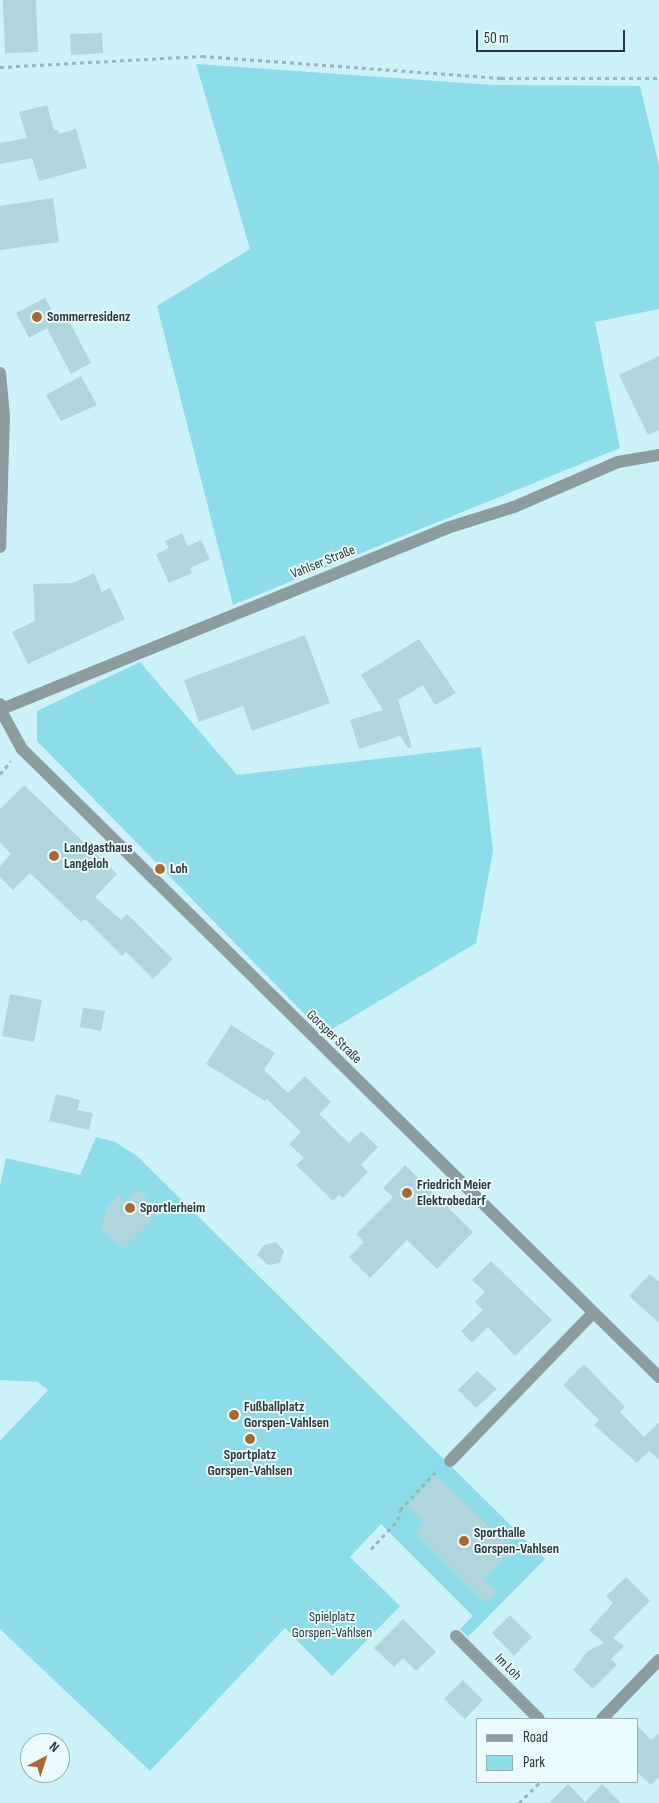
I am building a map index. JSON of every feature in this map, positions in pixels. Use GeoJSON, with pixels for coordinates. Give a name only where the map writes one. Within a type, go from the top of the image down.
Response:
{"type":"FeatureCollection","features":[{"type":"Feature","properties":{"kind":"street"},"geometry":{"type":"LineString","coordinates":[[0,373],[4,416],[0,547]]}},
{"type":"Feature","properties":{"kind":"street","name":"Vahlser Straße"},"geometry":{"type":"LineString","coordinates":[[0,707],[447,528],[514,507],[618,462],[659,455]]}},
{"type":"Feature","properties":{"kind":"street","name":"Gorsper Straße"},"geometry":{"type":"LineString","coordinates":[[0,707],[22,749],[659,1377]]}},
{"type":"Feature","properties":{"kind":"street"},"geometry":{"type":"LineString","coordinates":[[450,1461],[593,1313]]}},
{"type":"Feature","properties":{"kind":"street","name":"Im Loh"},"geometry":{"type":"LineString","coordinates":[[456,1636],[538,1718]]}},
{"type":"Feature","properties":{"kind":"street"},"geometry":{"type":"LineString","coordinates":[[603,1718],[659,1660]]}},
{"type":"Feature","properties":{"kind":"path"},"geometry":{"type":"LineString","coordinates":[[0,67],[202,56],[501,78],[659,78]]}},
{"type":"Feature","properties":{"kind":"path"},"geometry":{"type":"LineString","coordinates":[[371,1549],[398,1520],[400,1510],[445,1462],[450,1461]]}},
{"type":"Feature","properties":{"kind":"path"},"geometry":{"type":"LineString","coordinates":[[519,1803],[539,1783]]}},
{"type":"Feature","properties":{"kind":"green space"},"geometry":{"type":"Polygon","coordinates":[[[196,64],[493,85],[640,86],[659,165],[659,309],[595,322],[620,448],[233,605],[157,306],[250,249],[196,64]]]}},
{"type":"Feature","properties":{"kind":"green space"},"geometry":{"type":"Polygon","coordinates":[[[140,662],[237,775],[481,747],[493,851],[476,943],[324,1034],[37,741],[37,711],[140,662]]]}},
{"type":"Feature","properties":{"kind":"green space","name":"Spielplatz Gorspen-Vahlsen"},"geometry":{"type":"Polygon","coordinates":[[[96,1137],[115,1142],[137,1156],[545,1559],[468,1637],[460,1629],[473,1616],[381,1524],[350,1557],[400,1606],[332,1676],[285,1628],[150,1771],[0,1629],[0,1441],[48,1390],[38,1382],[0,1380],[0,1186],[6,1158],[80,1175],[96,1137]]]}},
{"type":"Feature","properties":{"kind":"building"},"geometry":{"type":"Polygon","coordinates":[[[3,0],[36,0],[38,52],[5,53],[3,0]]]}},
{"type":"Feature","properties":{"kind":"building"},"geometry":{"type":"Polygon","coordinates":[[[102,33],[103,53],[71,55],[70,34],[102,33]]]}},
{"type":"Feature","properties":{"kind":"building"},"geometry":{"type":"Polygon","coordinates":[[[47,105],[54,130],[58,130],[59,134],[76,129],[87,168],[39,181],[32,158],[0,164],[0,143],[27,138],[19,112],[47,105]]]}},
{"type":"Feature","properties":{"kind":"building"},"geometry":{"type":"Polygon","coordinates":[[[53,198],[59,242],[0,250],[0,206],[53,198]]]}},
{"type":"Feature","properties":{"kind":"building"},"geometry":{"type":"Polygon","coordinates":[[[45,298],[58,322],[67,317],[91,363],[71,374],[47,328],[29,338],[16,313],[45,298]]]}},
{"type":"Feature","properties":{"kind":"building"},"geometry":{"type":"Polygon","coordinates":[[[659,356],[659,430],[648,435],[619,375],[659,356]]]}},
{"type":"Feature","properties":{"kind":"building"},"geometry":{"type":"Polygon","coordinates":[[[81,376],[97,405],[61,421],[46,395],[81,376]]]}},
{"type":"Feature","properties":{"kind":"building"},"geometry":{"type":"Polygon","coordinates":[[[182,533],[188,546],[201,540],[210,559],[190,568],[192,573],[169,583],[156,554],[169,548],[165,541],[182,533]]]}},
{"type":"Feature","properties":{"kind":"building"},"geometry":{"type":"Polygon","coordinates":[[[94,573],[102,592],[110,588],[125,619],[28,664],[12,632],[35,621],[33,584],[73,583],[94,573]]]}},
{"type":"Feature","properties":{"kind":"building"},"geometry":{"type":"Polygon","coordinates":[[[305,635],[330,703],[252,731],[243,706],[199,722],[184,680],[305,635]]]}},
{"type":"Feature","properties":{"kind":"building"},"geometry":{"type":"Polygon","coordinates":[[[419,639],[456,693],[435,705],[423,685],[398,700],[412,747],[408,748],[400,736],[359,749],[350,720],[383,710],[361,675],[419,639]]]}},
{"type":"Feature","properties":{"kind":"building","name":"Landgasthaus Langeloh"},"geometry":{"type":"Polygon","coordinates":[[[24,785],[117,874],[95,897],[121,920],[127,914],[173,959],[153,979],[126,952],[122,956],[85,919],[81,922],[30,873],[13,890],[0,877],[0,866],[11,854],[0,842],[0,809],[24,785]]]}},
{"type":"Feature","properties":{"kind":"building"},"geometry":{"type":"Polygon","coordinates":[[[10,994],[42,1000],[34,1042],[2,1036],[10,994]]]}},
{"type":"Feature","properties":{"kind":"building"},"geometry":{"type":"Polygon","coordinates":[[[83,1008],[105,1011],[101,1031],[80,1027],[83,1008]]]}},
{"type":"Feature","properties":{"kind":"building"},"geometry":{"type":"Polygon","coordinates":[[[231,1025],[275,1053],[264,1070],[288,1093],[305,1076],[331,1102],[319,1114],[349,1143],[361,1131],[378,1147],[361,1165],[368,1172],[343,1198],[339,1195],[333,1201],[296,1165],[304,1158],[289,1144],[301,1132],[267,1099],[265,1101],[206,1064],[231,1025]]]}},
{"type":"Feature","properties":{"kind":"building"},"geometry":{"type":"Polygon","coordinates":[[[56,1094],[80,1100],[77,1110],[93,1113],[89,1130],[49,1121],[56,1094]]]}},
{"type":"Feature","properties":{"kind":"building"},"geometry":{"type":"Polygon","coordinates":[[[405,1165],[473,1232],[437,1269],[407,1240],[370,1278],[349,1257],[364,1242],[356,1234],[393,1197],[383,1188],[405,1165]]]}},
{"type":"Feature","properties":{"kind":"building"},"geometry":{"type":"Polygon","coordinates":[[[139,1189],[159,1213],[123,1249],[101,1228],[106,1209],[119,1195],[126,1201],[139,1189]]]}},
{"type":"Feature","properties":{"kind":"building"},"geometry":{"type":"Polygon","coordinates":[[[276,1242],[284,1251],[280,1263],[268,1265],[257,1255],[264,1245],[276,1242]]]}},
{"type":"Feature","properties":{"kind":"building"},"geometry":{"type":"Polygon","coordinates":[[[491,1261],[552,1320],[515,1356],[488,1327],[472,1343],[461,1331],[483,1310],[475,1302],[485,1292],[472,1280],[491,1261]]]}},
{"type":"Feature","properties":{"kind":"building"},"geometry":{"type":"Polygon","coordinates":[[[650,1274],[659,1282],[659,1323],[629,1296],[650,1274]]]}},
{"type":"Feature","properties":{"kind":"building"},"geometry":{"type":"Polygon","coordinates":[[[584,1364],[625,1407],[620,1412],[644,1437],[659,1422],[659,1460],[649,1451],[637,1463],[594,1425],[599,1420],[563,1385],[584,1364]]]}},
{"type":"Feature","properties":{"kind":"building"},"geometry":{"type":"Polygon","coordinates":[[[477,1371],[497,1389],[476,1408],[458,1390],[477,1371]]]}},
{"type":"Feature","properties":{"kind":"building","name":"Sporthalle Gorspen-Vahlsen"},"geometry":{"type":"Polygon","coordinates":[[[436,1475],[513,1549],[484,1579],[497,1592],[486,1603],[415,1532],[425,1523],[407,1506],[436,1475]]]}},
{"type":"Feature","properties":{"kind":"building"},"geometry":{"type":"Polygon","coordinates":[[[626,1577],[650,1601],[613,1638],[624,1646],[611,1659],[617,1665],[593,1689],[573,1670],[588,1651],[604,1643],[589,1630],[613,1603],[606,1596],[626,1577]]]}},
{"type":"Feature","properties":{"kind":"building"},"geometry":{"type":"Polygon","coordinates":[[[510,1615],[532,1637],[514,1656],[492,1633],[510,1615]]]}},
{"type":"Feature","properties":{"kind":"building"},"geometry":{"type":"Polygon","coordinates":[[[403,1619],[436,1652],[416,1671],[403,1658],[394,1667],[374,1648],[403,1619]]]}},
{"type":"Feature","properties":{"kind":"building"},"geometry":{"type":"Polygon","coordinates":[[[463,1680],[483,1700],[465,1719],[444,1699],[463,1680]]]}},
{"type":"Feature","properties":{"kind":"building"},"geometry":{"type":"Polygon","coordinates":[[[639,1727],[651,1740],[659,1733],[659,1777],[651,1785],[639,1774],[639,1727]]]}},
{"type":"Feature","properties":{"kind":"building"},"geometry":{"type":"Polygon","coordinates":[[[568,1784],[585,1802],[602,1784],[621,1803],[549,1803],[568,1784]]]}},
{"type":"Feature","properties":{"kind":"place","name":"Sommerresidenz"},"geometry":{"type":"Point","coordinates":[37,317]}},
{"type":"Feature","properties":{"kind":"place","name":"Landgasthaus Langeloh"},"geometry":{"type":"Point","coordinates":[54,856]}},
{"type":"Feature","properties":{"kind":"place","name":"Loh"},"geometry":{"type":"Point","coordinates":[160,869]}},
{"type":"Feature","properties":{"kind":"place","name":"Friedrich Meier Elektrobedarf"},"geometry":{"type":"Point","coordinates":[407,1193]}},
{"type":"Feature","properties":{"kind":"place","name":"Sportlerheim"},"geometry":{"type":"Point","coordinates":[130,1208]}},
{"type":"Feature","properties":{"kind":"place","name":"Fußballplatz Gorspen-Vahlsen"},"geometry":{"type":"Point","coordinates":[234,1415]}},
{"type":"Feature","properties":{"kind":"place","name":"Sportplatz Gorspen-Vahlsen"},"geometry":{"type":"Point","coordinates":[250,1439]}},
{"type":"Feature","properties":{"kind":"place","name":"Sporthalle Gorspen-Vahlsen"},"geometry":{"type":"Point","coordinates":[464,1541]}}]}
